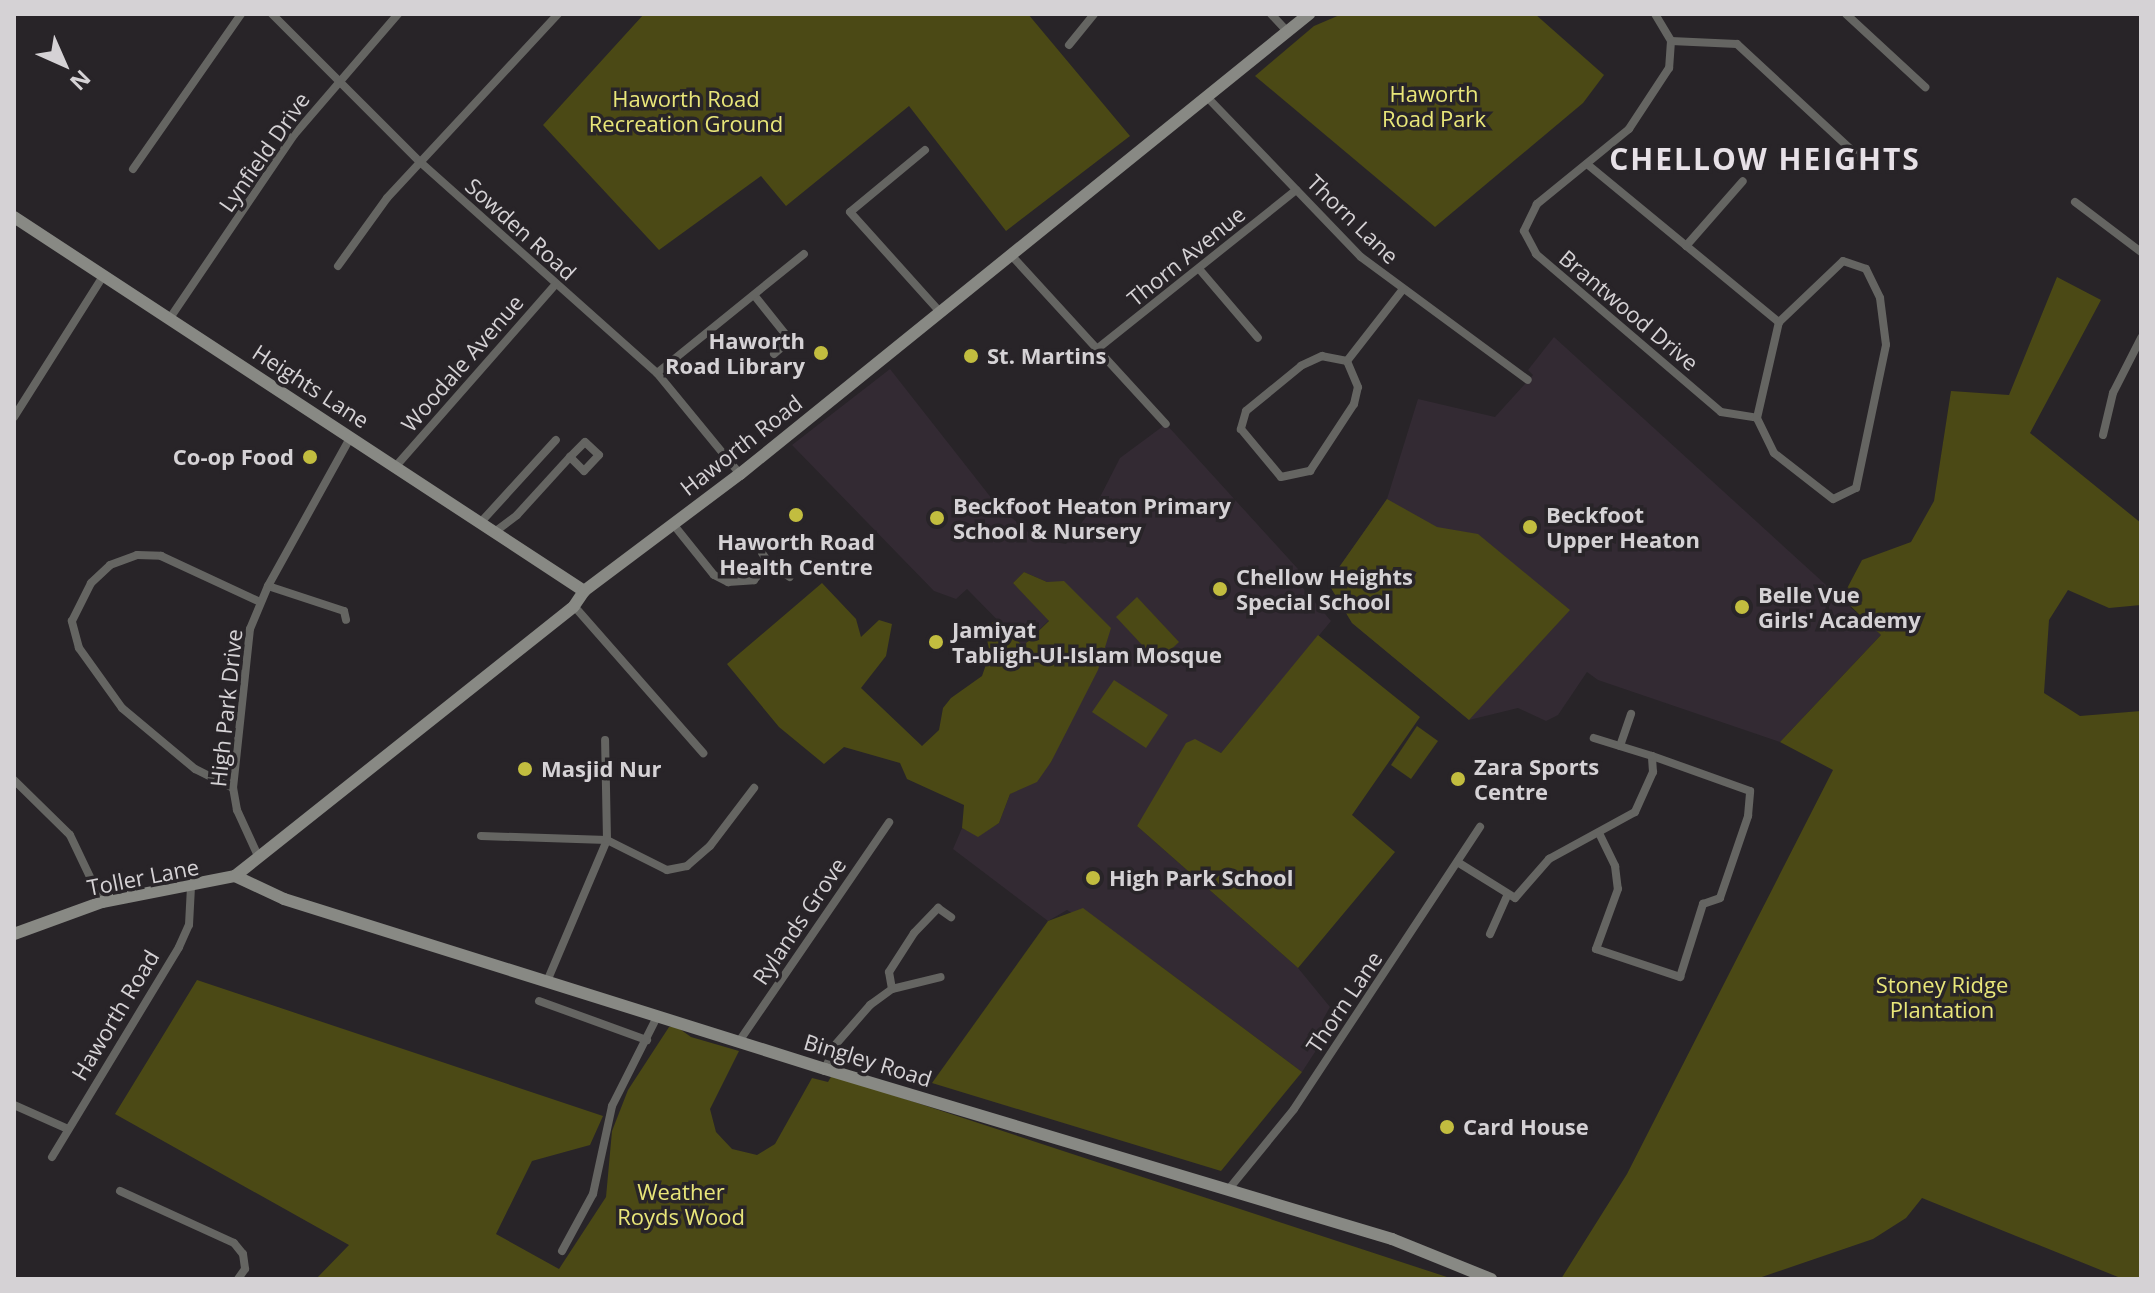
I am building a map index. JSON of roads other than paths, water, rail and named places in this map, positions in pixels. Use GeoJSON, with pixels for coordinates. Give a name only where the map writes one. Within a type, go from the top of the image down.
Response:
{"type":"FeatureCollection","features":[{"type":"Feature","properties":{"kind":"main road","name":"Haworth Road"},"geometry":{"type":"LineString","coordinates":[[235,876],[574,606],[584,591],[740,474],[1309,14]]}},
{"type":"Feature","properties":{"kind":"main road","name":"Heights Lane"},"geometry":{"type":"LineString","coordinates":[[14,217],[584,591]]}},
{"type":"Feature","properties":{"kind":"main road","name":"Toller Lane"},"geometry":{"type":"LineString","coordinates":[[14,934],[102,902],[235,876]]}},
{"type":"Feature","properties":{"kind":"main road","name":"Bingley Road"},"geometry":{"type":"LineString","coordinates":[[235,876],[284,899],[548,979],[825,1069],[1392,1239],[1491,1279]]}},
{"type":"Feature","properties":{"kind":"street"},"geometry":{"type":"LineString","coordinates":[[133,169],[241,14]]}},
{"type":"Feature","properties":{"kind":"street","name":"Sowden Road"},"geometry":{"type":"LineString","coordinates":[[272,14],[335,82],[419,161],[657,373],[740,474]]}},
{"type":"Feature","properties":{"kind":"street","name":"Lynfield Drive"},"geometry":{"type":"LineString","coordinates":[[170,318],[335,82],[398,14]]}},
{"type":"Feature","properties":{"kind":"street"},"geometry":{"type":"LineString","coordinates":[[1069,45],[1094,14]]}},
{"type":"Feature","properties":{"kind":"street"},"geometry":{"type":"LineString","coordinates":[[1271,14],[1288,32]]}},
{"type":"Feature","properties":{"kind":"street"},"geometry":{"type":"LineString","coordinates":[[1655,14],[1671,41],[1737,44],[1859,157]]}},
{"type":"Feature","properties":{"kind":"street"},"geometry":{"type":"LineString","coordinates":[[1846,14],[1925,87]]}},
{"type":"Feature","properties":{"kind":"street"},"geometry":{"type":"LineString","coordinates":[[338,266],[419,161],[552,16]]}},
{"type":"Feature","properties":{"kind":"street","name":"Brantwood Drive"},"geometry":{"type":"LineString","coordinates":[[1671,41],[1669,68],[1629,129],[1537,204],[1524,231],[1536,254],[1721,412],[1757,418]]}},
{"type":"Feature","properties":{"kind":"street","name":"Thorn Lane"},"geometry":{"type":"LineString","coordinates":[[1206,96],[1361,257],[1528,380]]}},
{"type":"Feature","properties":{"kind":"street"},"geometry":{"type":"LineString","coordinates":[[925,150],[850,212],[939,311]]}},
{"type":"Feature","properties":{"kind":"street"},"geometry":{"type":"LineString","coordinates":[[1587,164],[1779,322]]}},
{"type":"Feature","properties":{"kind":"street"},"geometry":{"type":"LineString","coordinates":[[1686,246],[1743,181]]}},
{"type":"Feature","properties":{"kind":"street","name":"Thorn Avenue"},"geometry":{"type":"LineString","coordinates":[[1097,349],[1200,270],[1296,190]]}},
{"type":"Feature","properties":{"kind":"street"},"geometry":{"type":"LineString","coordinates":[[2075,202],[2141,252]]}},
{"type":"Feature","properties":{"kind":"street"},"geometry":{"type":"LineString","coordinates":[[657,373],[804,254]]}},
{"type":"Feature","properties":{"kind":"street"},"geometry":{"type":"LineString","coordinates":[[1011,255],[1166,424]]}},
{"type":"Feature","properties":{"kind":"street"},"geometry":{"type":"LineString","coordinates":[[1843,261],[1866,269],[1880,298],[1886,345],[1856,488],[1833,499],[1814,488],[1774,453],[1757,418],[1779,322],[1843,261]]}},
{"type":"Feature","properties":{"kind":"street"},"geometry":{"type":"LineString","coordinates":[[1200,270],[1258,338]]}},
{"type":"Feature","properties":{"kind":"street"},"geometry":{"type":"LineString","coordinates":[[14,417],[103,276]]}},
{"type":"Feature","properties":{"kind":"street","name":"Woodale Avenue"},"geometry":{"type":"LineString","coordinates":[[396,466],[555,285]]}},
{"type":"Feature","properties":{"kind":"street"},"geometry":{"type":"LineString","coordinates":[[1347,361],[1403,289]]}},
{"type":"Feature","properties":{"kind":"street"},"geometry":{"type":"LineString","coordinates":[[754,295],[792,342],[774,354]]}},
{"type":"Feature","properties":{"kind":"street"},"geometry":{"type":"LineString","coordinates":[[2103,435],[2113,393],[2141,338]]}},
{"type":"Feature","properties":{"kind":"street"},"geometry":{"type":"LineString","coordinates":[[1322,356],[1347,361],[1358,387],[1354,404],[1310,471],[1281,477],[1241,429],[1246,411],[1301,366],[1322,356]]}},
{"type":"Feature","properties":{"kind":"street","name":"High Park Drive"},"geometry":{"type":"LineString","coordinates":[[259,858],[237,810],[233,788],[250,629],[268,586],[351,436]]}},
{"type":"Feature","properties":{"kind":"street"},"geometry":{"type":"LineString","coordinates":[[481,522],[556,440]]}},
{"type":"Feature","properties":{"kind":"street"},"geometry":{"type":"LineString","coordinates":[[496,531],[570,457]]}},
{"type":"Feature","properties":{"kind":"street"},"geometry":{"type":"LineString","coordinates":[[673,524],[714,575],[728,582],[754,580],[769,563]]}},
{"type":"Feature","properties":{"kind":"street"},"geometry":{"type":"LineString","coordinates":[[762,553],[769,563],[790,577]]}},
{"type":"Feature","properties":{"kind":"street"},"geometry":{"type":"LineString","coordinates":[[233,788],[195,769],[122,708],[92,671],[72,621],[91,583],[110,565],[137,555],[161,556],[260,602]]}},
{"type":"Feature","properties":{"kind":"street"},"geometry":{"type":"LineString","coordinates":[[268,586],[344,611],[346,620]]}},
{"type":"Feature","properties":{"kind":"street"},"geometry":{"type":"LineString","coordinates":[[574,606],[703,753]]}},
{"type":"Feature","properties":{"kind":"street"},"geometry":{"type":"LineString","coordinates":[[1620,746],[1631,714]]}},
{"type":"Feature","properties":{"kind":"street"},"geometry":{"type":"LineString","coordinates":[[1594,738],[1750,791],[1748,816],[1720,898],[1703,904],[1680,977],[1596,949],[1618,889],[1615,866],[1599,833]]}},
{"type":"Feature","properties":{"kind":"street"},"geometry":{"type":"LineString","coordinates":[[548,979],[607,840],[605,740]]}},
{"type":"Feature","properties":{"kind":"street"},"geometry":{"type":"LineString","coordinates":[[1459,863],[1507,896],[1523,892],[1549,859],[1635,812],[1653,772],[1652,756]]}},
{"type":"Feature","properties":{"kind":"street"},"geometry":{"type":"LineString","coordinates":[[14,780],[70,835],[102,902]]}},
{"type":"Feature","properties":{"kind":"street"},"geometry":{"type":"LineString","coordinates":[[481,836],[607,840],[667,870],[687,866],[710,846],[754,788]]}},
{"type":"Feature","properties":{"kind":"street","name":"Rylands Grove"},"geometry":{"type":"LineString","coordinates":[[740,1040],[889,822]]}},
{"type":"Feature","properties":{"kind":"street","name":"Thorn Lane"},"geometry":{"type":"LineString","coordinates":[[1228,1190],[1294,1109],[1480,827]]}},
{"type":"Feature","properties":{"kind":"street","name":"Haworth Road"},"geometry":{"type":"LineString","coordinates":[[52,1157],[179,947],[189,925],[191,887]]}},
{"type":"Feature","properties":{"kind":"street"},"geometry":{"type":"LineString","coordinates":[[1490,934],[1507,896]]}},
{"type":"Feature","properties":{"kind":"street"},"geometry":{"type":"LineString","coordinates":[[892,989],[889,972],[914,933],[938,908],[951,917]]}},
{"type":"Feature","properties":{"kind":"street"},"geometry":{"type":"LineString","coordinates":[[825,1069],[847,1028],[892,989],[941,977]]}},
{"type":"Feature","properties":{"kind":"street"},"geometry":{"type":"LineString","coordinates":[[539,1001],[647,1040]]}},
{"type":"Feature","properties":{"kind":"street"},"geometry":{"type":"LineString","coordinates":[[562,1251],[593,1194],[612,1106],[658,1014]]}},
{"type":"Feature","properties":{"kind":"street"},"geometry":{"type":"LineString","coordinates":[[14,1105],[68,1129]]}},
{"type":"Feature","properties":{"kind":"street"},"geometry":{"type":"LineString","coordinates":[[120,1191],[234,1243],[243,1254],[245,1269],[238,1279]]}},
{"type":"Feature","properties":{"kind":"place","name":"Haworth Road Library"},"geometry":{"type":"Point","coordinates":[821,353]}},
{"type":"Feature","properties":{"kind":"place","name":"St. Martins"},"geometry":{"type":"Point","coordinates":[971,356]}},
{"type":"Feature","properties":{"kind":"place","name":"Co-op Food"},"geometry":{"type":"Point","coordinates":[310,457]}},
{"type":"Feature","properties":{"kind":"place","name":"Haworth Road Health Centre"},"geometry":{"type":"Point","coordinates":[796,515]}},
{"type":"Feature","properties":{"kind":"place","name":"Beckfoot Heaton Primary School & Nursery"},"geometry":{"type":"Point","coordinates":[937,518]}},
{"type":"Feature","properties":{"kind":"place","name":"Beckfoot Upper Heaton"},"geometry":{"type":"Point","coordinates":[1530,527]}},
{"type":"Feature","properties":{"kind":"place","name":"Chellow Heights Special School"},"geometry":{"type":"Point","coordinates":[1220,589]}},
{"type":"Feature","properties":{"kind":"place","name":"Belle Vue Girls' Academy"},"geometry":{"type":"Point","coordinates":[1742,607]}},
{"type":"Feature","properties":{"kind":"place","name":"Jamiyat Tabligh-Ul-Islam Mosque"},"geometry":{"type":"Point","coordinates":[936,642]}},
{"type":"Feature","properties":{"kind":"place","name":"Masjid Nur"},"geometry":{"type":"Point","coordinates":[525,769]}},
{"type":"Feature","properties":{"kind":"place","name":"Zara Sports Centre"},"geometry":{"type":"Point","coordinates":[1458,779]}},
{"type":"Feature","properties":{"kind":"place","name":"High Park School"},"geometry":{"type":"Point","coordinates":[1093,878]}},
{"type":"Feature","properties":{"kind":"place","name":"Card House"},"geometry":{"type":"Point","coordinates":[1447,1127]}},
{"type":"Feature","properties":{"kind":"district","name":"CHELLOW HEIGHTS"},"geometry":{"type":"Point","coordinates":[1765,159]}},
{"type":"Feature","properties":{"kind":"park label","name":"Haworth Road Park"},"geometry":{"type":"Point","coordinates":[1434,106]}},
{"type":"Feature","properties":{"kind":"park label","name":"Haworth Road Recreation Ground"},"geometry":{"type":"Point","coordinates":[686,110]}},
{"type":"Feature","properties":{"kind":"park label","name":"Stoney Ridge Plantation"},"geometry":{"type":"Point","coordinates":[1942,996]}},
{"type":"Feature","properties":{"kind":"park label","name":"Weather Royds Wood"},"geometry":{"type":"Point","coordinates":[681,1204]}}]}
